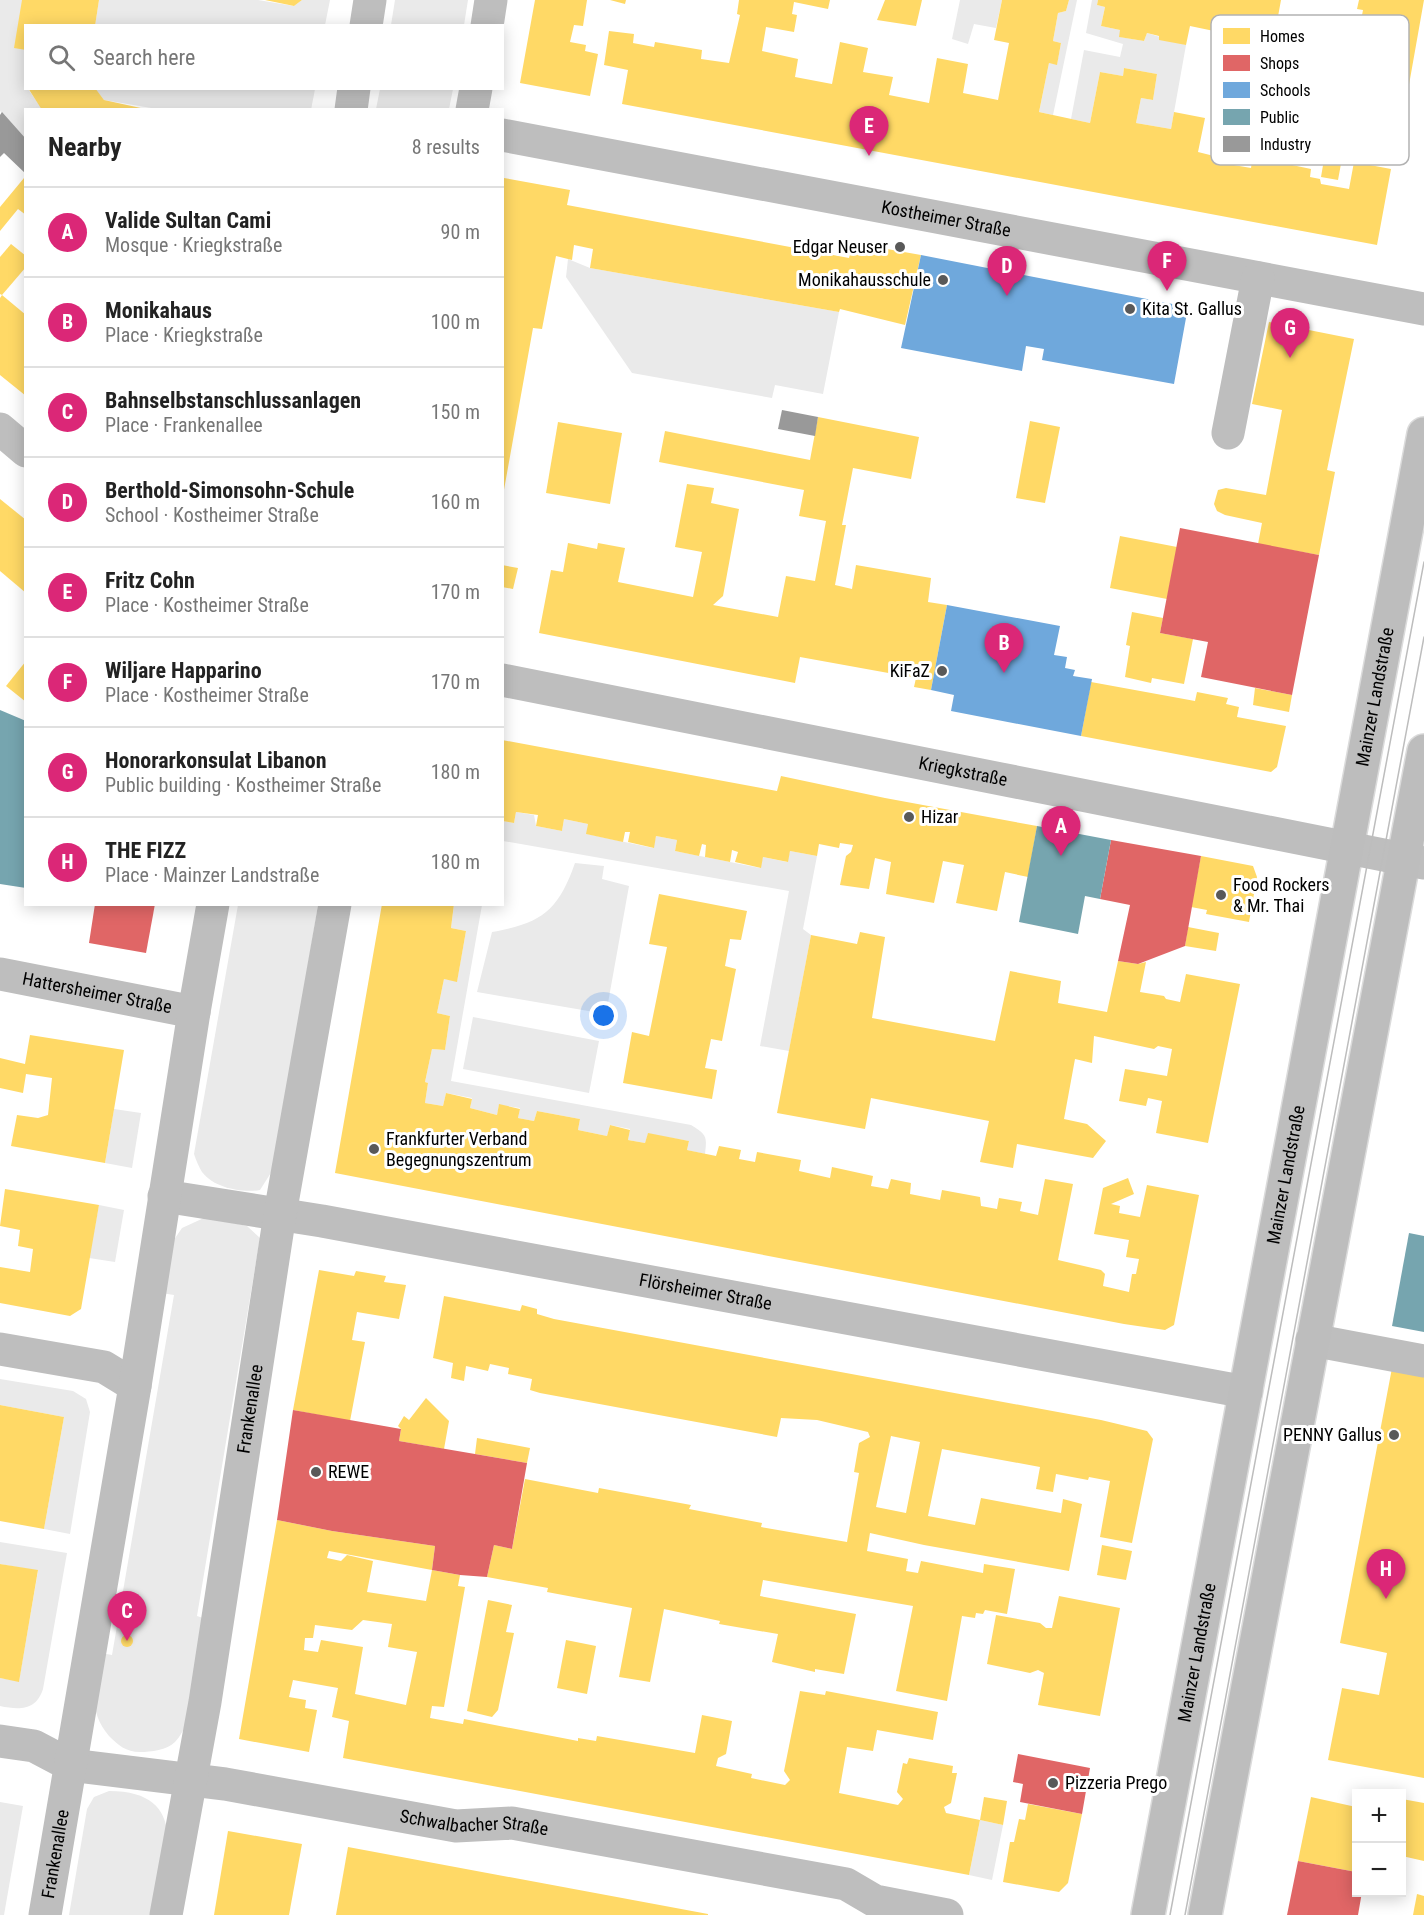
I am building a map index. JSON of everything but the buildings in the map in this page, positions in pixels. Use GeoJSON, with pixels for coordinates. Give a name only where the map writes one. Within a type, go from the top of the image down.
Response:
{"type":"FeatureCollection","features":[{"type":"Feature","properties":{"kind":"main road","name":"Mainzer Landstraße"},"geometry":{"type":"LineString","coordinates":[[1148,1915],[1424,434]]}},
{"type":"Feature","properties":{"kind":"main road"},"geometry":{"type":"LineString","coordinates":[[1205,1915],[1312,1340],[1414,861],[1424,751]]}},
{"type":"Feature","properties":{"kind":"street"},"geometry":{"type":"LineString","coordinates":[[366,24],[370,0]]}},
{"type":"Feature","properties":{"kind":"street"},"geometry":{"type":"LineString","coordinates":[[487,24],[491,0]]}},
{"type":"Feature","properties":{"kind":"street"},"geometry":{"type":"LineString","coordinates":[[351,108],[354,90]]}},
{"type":"Feature","properties":{"kind":"street"},"geometry":{"type":"LineString","coordinates":[[472,108],[476,90]]}},
{"type":"Feature","properties":{"kind":"street","name":"Kostheimer Straße"},"geometry":{"type":"LineString","coordinates":[[504,135],[1424,309]]}},
{"type":"Feature","properties":{"kind":"street"},"geometry":{"type":"LineString","coordinates":[[1228,433],[1258,278]]}},
{"type":"Feature","properties":{"kind":"street"},"geometry":{"type":"LineString","coordinates":[[0,429],[24,449]]}},
{"type":"Feature","properties":{"kind":"street","name":"Kriegkstraße"},"geometry":{"type":"LineString","coordinates":[[504,680],[1414,861]]}},
{"type":"Feature","properties":{"kind":"street","name":"Frankenallee"},"geometry":{"type":"LineString","coordinates":[[45,1915],[135,1386],[213,906]]}},
{"type":"Feature","properties":{"kind":"street","name":"Frankenallee"},"geometry":{"type":"LineString","coordinates":[[166,1915],[192,1779],[280,1214],[335,906]]}},
{"type":"Feature","properties":{"kind":"street","name":"Hattersheimer Straße"},"geometry":{"type":"LineString","coordinates":[[0,974],[194,1012]]}},
{"type":"Feature","properties":{"kind":"street","name":"Flörsheimer Straße"},"geometry":{"type":"LineString","coordinates":[[165,1196],[280,1214],[1246,1392]]}},
{"type":"Feature","properties":{"kind":"street"},"geometry":{"type":"LineString","coordinates":[[1312,1340],[1424,1361]]}},
{"type":"Feature","properties":{"kind":"street"},"geometry":{"type":"LineString","coordinates":[[0,1349],[105,1366],[135,1386]]}},
{"type":"Feature","properties":{"kind":"street","name":"Schwalbacher Straße"},"geometry":{"type":"LineString","coordinates":[[0,1741],[34,1746],[70,1765],[192,1779],[456,1826],[512,1823],[846,1884],[875,1901],[947,1915]]}},
{"type":"Feature","properties":{"kind":"shaded area"},"geometry":{"type":"Polygon","coordinates":[[[0,0],[22,0],[24,90],[29,90],[41,108],[24,108],[24,138],[0,111],[0,0]]]}},
{"type":"Feature","properties":{"kind":"shaded area"},"geometry":{"type":"Polygon","coordinates":[[[99,0],[258,0],[294,6],[302,0],[330,0],[325,24],[95,24],[99,0]]]}},
{"type":"Feature","properties":{"kind":"shaded area"},"geometry":{"type":"Polygon","coordinates":[[[395,0],[468,0],[464,24],[391,24],[395,0]]]}},
{"type":"Feature","properties":{"kind":"shaded area"},"geometry":{"type":"Polygon","coordinates":[[[960,0],[1002,0],[996,28],[974,24],[968,44],[952,39],[960,0]]]}},
{"type":"Feature","properties":{"kind":"shaded area"},"geometry":{"type":"Polygon","coordinates":[[[1069,0],[1077,0],[1053,115],[1039,112],[1049,63],[1057,64],[1061,43],[1053,41],[1058,13],[1066,11],[1069,0]]]}},
{"type":"Feature","properties":{"kind":"shaded area"},"geometry":{"type":"Polygon","coordinates":[[[1092,0],[1098,0],[1097,5],[1105,7],[1101,26],[1120,30],[1120,37],[1144,41],[1147,33],[1186,45],[1171,129],[1136,123],[1141,98],[1153,100],[1157,74],[1124,68],[1123,76],[1100,72],[1090,123],[1071,119],[1084,50],[1120,57],[1123,44],[1086,33],[1092,0]]]}},
{"type":"Feature","properties":{"kind":"shaded area"},"geometry":{"type":"Polygon","coordinates":[[[96,90],[315,90],[311,108],[151,108],[104,100],[96,90]]]}},
{"type":"Feature","properties":{"kind":"shaded area"},"geometry":{"type":"Polygon","coordinates":[[[380,90],[453,90],[449,108],[376,108],[380,90]]]}},
{"type":"Feature","properties":{"kind":"shaded area"},"geometry":{"type":"Polygon","coordinates":[[[568,259],[590,268],[839,312],[823,394],[775,385],[772,398],[632,373],[566,277],[568,259]]]}},
{"type":"Feature","properties":{"kind":"shaded area"},"geometry":{"type":"Polygon","coordinates":[[[516,812],[534,815],[536,826],[562,831],[564,819],[588,824],[587,834],[653,848],[656,836],[677,840],[675,851],[760,868],[763,857],[787,862],[790,851],[817,856],[803,929],[811,935],[789,1051],[760,1046],[789,891],[504,841],[504,821],[514,823],[516,812]]]}},
{"type":"Feature","properties":{"kind":"shaded area"},"geometry":{"type":"Polygon","coordinates":[[[575,863],[604,866],[602,879],[629,886],[606,1014],[477,992],[492,932],[524,924],[546,912],[562,893],[575,863]]]}},
{"type":"Feature","properties":{"kind":"shaded area"},"geometry":{"type":"Polygon","coordinates":[[[238,906],[318,906],[274,1168],[260,1190],[237,1190],[221,1186],[207,1177],[202,1172],[194,1154],[238,906]]]}},
{"type":"Feature","properties":{"kind":"shaded area"},"geometry":{"type":"Polygon","coordinates":[[[454,906],[482,906],[451,1081],[691,1125],[705,1136],[705,1154],[687,1150],[689,1141],[648,1134],[645,1143],[628,1140],[630,1129],[610,1125],[607,1136],[578,1130],[580,1119],[537,1111],[534,1121],[518,1118],[520,1108],[499,1105],[497,1115],[470,1108],[472,1098],[446,1093],[443,1106],[425,1103],[428,1083],[425,1082],[432,1049],[445,1050],[450,1016],[437,1013],[444,979],[457,981],[466,931],[451,928],[454,906]]]}},
{"type":"Feature","properties":{"kind":"shaded area"},"geometry":{"type":"Polygon","coordinates":[[[473,1017],[599,1041],[589,1093],[463,1069],[473,1017]]]}},
{"type":"Feature","properties":{"kind":"shaded area"},"geometry":{"type":"Polygon","coordinates":[[[114,1109],[141,1113],[132,1168],[105,1163],[114,1109]]]}},
{"type":"Feature","properties":{"kind":"shaded area"},"geometry":{"type":"Polygon","coordinates":[[[99,1205],[124,1210],[115,1262],[89,1258],[99,1205]]]}},
{"type":"Feature","properties":{"kind":"shaded area"},"geometry":{"type":"Polygon","coordinates":[[[206,1217],[247,1226],[260,1238],[197,1616],[209,1620],[193,1703],[182,1732],[175,1742],[159,1750],[135,1752],[119,1745],[102,1726],[95,1706],[95,1686],[101,1653],[112,1655],[174,1295],[161,1293],[169,1247],[182,1228],[206,1217]]]}},
{"type":"Feature","properties":{"kind":"shaded area"},"geometry":{"type":"Polygon","coordinates":[[[0,1379],[73,1391],[86,1399],[90,1412],[70,1534],[44,1529],[64,1417],[0,1405],[0,1379]]]}},
{"type":"Feature","properties":{"kind":"shaded area"},"geometry":{"type":"Polygon","coordinates":[[[0,1542],[67,1553],[43,1689],[36,1702],[20,1708],[0,1706],[0,1678],[19,1681],[38,1571],[0,1564],[0,1542]]]}},
{"type":"Feature","properties":{"kind":"shaded area"},"geometry":{"type":"Polygon","coordinates":[[[109,1791],[135,1794],[153,1803],[163,1816],[168,1833],[168,1852],[157,1915],[69,1915],[87,1809],[94,1797],[109,1791]]]}},
{"type":"Feature","properties":{"kind":"shaded area"},"geometry":{"type":"Polygon","coordinates":[[[0,1802],[23,1806],[4,1915],[0,1915],[0,1802]]]}},
{"type":"Feature","properties":{"kind":"shaded area"},"geometry":{"type":"Polygon","coordinates":[[[980,1820],[1003,1825],[992,1880],[969,1875],[980,1820]]]}},
{"type":"Feature","properties":{"kind":"tram line"},"geometry":{"type":"LineString","coordinates":[[1170,1915],[1424,562]]}},
{"type":"Feature","properties":{"kind":"tram line"},"geometry":{"type":"LineString","coordinates":[[1185,1915],[1424,637]]}},
{"type":"Feature","properties":{"kind":"place","name":"Fritz Cohn"},"geometry":{"type":"Point","coordinates":[869,156]}},
{"type":"Feature","properties":{"kind":"place","name":"Edgar Neuser"},"geometry":{"type":"Point","coordinates":[900,247]}},
{"type":"Feature","properties":{"kind":"place","name":"Monikahausschule"},"geometry":{"type":"Point","coordinates":[943,280]}},
{"type":"Feature","properties":{"kind":"place","name":"Wiljare Happarino"},"geometry":{"type":"Point","coordinates":[1167,291]}},
{"type":"Feature","properties":{"kind":"place","name":"Berthold-Simonsohn-Schule"},"geometry":{"type":"Point","coordinates":[1007,296]}},
{"type":"Feature","properties":{"kind":"place","name":"Kita St. Gallus"},"geometry":{"type":"Point","coordinates":[1130,309]}},
{"type":"Feature","properties":{"kind":"place","name":"Honorarkonsulat Libanon"},"geometry":{"type":"Point","coordinates":[1290,358]}},
{"type":"Feature","properties":{"kind":"place","name":"KiFaZ"},"geometry":{"type":"Point","coordinates":[942,671]}},
{"type":"Feature","properties":{"kind":"place","name":"Monikahaus"},"geometry":{"type":"Point","coordinates":[1004,673]}},
{"type":"Feature","properties":{"kind":"place","name":"Hizar"},"geometry":{"type":"Point","coordinates":[909,817]}},
{"type":"Feature","properties":{"kind":"place","name":"Valide Sultan Cami"},"geometry":{"type":"Point","coordinates":[1061,856]}},
{"type":"Feature","properties":{"kind":"place","name":"Food Rockers & Mr. Thai"},"geometry":{"type":"Point","coordinates":[1221,895]}},
{"type":"Feature","properties":{"kind":"place","name":"Frankfurter Verband Begegnungszentrum"},"geometry":{"type":"Point","coordinates":[374,1149]}},
{"type":"Feature","properties":{"kind":"place","name":"PENNY Gallus"},"geometry":{"type":"Point","coordinates":[1394,1435]}},
{"type":"Feature","properties":{"kind":"place","name":"REWE"},"geometry":{"type":"Point","coordinates":[316,1472]}},
{"type":"Feature","properties":{"kind":"place","name":"THE FIZZ"},"geometry":{"type":"Point","coordinates":[1386,1599]}},
{"type":"Feature","properties":{"kind":"place","name":"Bahnselbstanschlussanlagen"},"geometry":{"type":"Point","coordinates":[127,1641]}},
{"type":"Feature","properties":{"kind":"place","name":"Pizzeria Prego"},"geometry":{"type":"Point","coordinates":[1053,1783]}}]}
